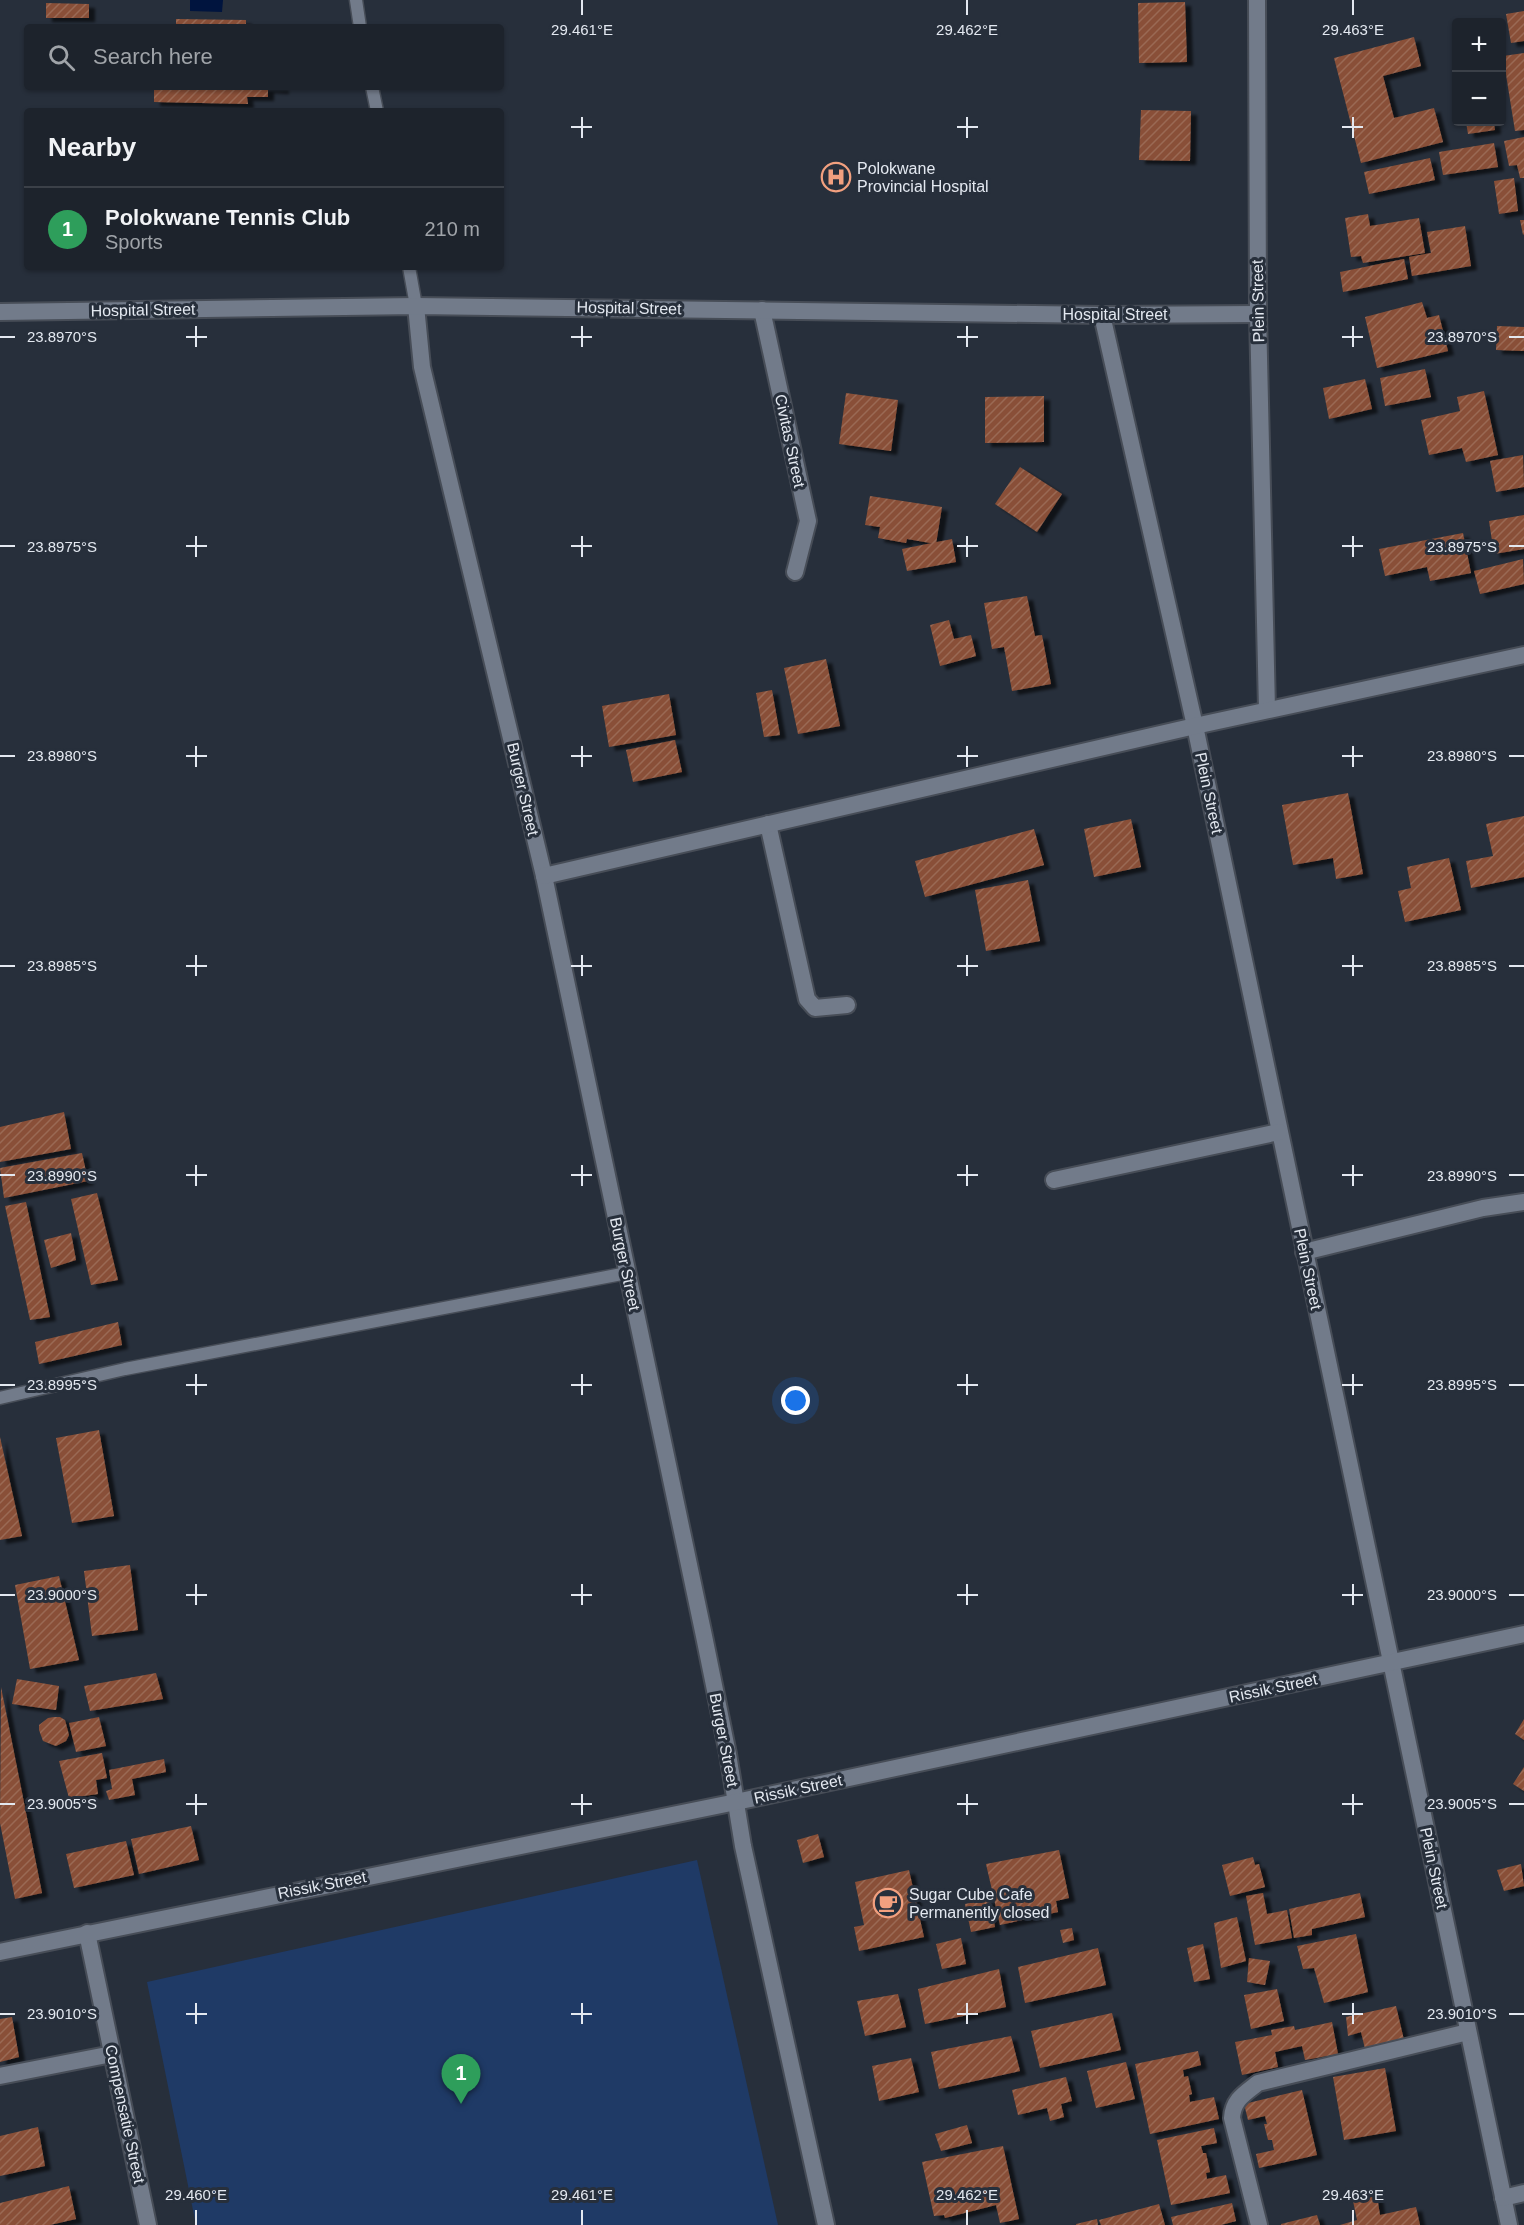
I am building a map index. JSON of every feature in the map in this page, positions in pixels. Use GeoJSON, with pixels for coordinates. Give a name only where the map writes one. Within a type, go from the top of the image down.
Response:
{"type":"FeatureCollection","features":[{"type":"Feature","properties":{"kind":"street","name":"Plein Street"},"geometry":{"type":"LineString","coordinates":[[1257,0],[1258,314],[1267,710]]}},
{"type":"Feature","properties":{"kind":"street","name":"Hospital Street"},"geometry":{"type":"LineString","coordinates":[[0,312],[416,306],[1102,315],[1258,314]]}},
{"type":"Feature","properties":{"kind":"street","name":"Burger Street"},"geometry":{"type":"LineString","coordinates":[[416,306],[423,367],[543,876],[711,1668],[743,1846],[826,2225]]}},
{"type":"Feature","properties":{"kind":"street","name":"Civitas Street"},"geometry":{"type":"LineString","coordinates":[[762,310],[808,521],[795,572]]}},
{"type":"Feature","properties":{"kind":"street","name":"Plein Street"},"geometry":{"type":"LineString","coordinates":[[1102,315],[1195,726],[1509,2225]]}},
{"type":"Feature","properties":{"kind":"street"},"geometry":{"type":"LineString","coordinates":[[543,876],[1195,726],[1524,655]]}},
{"type":"Feature","properties":{"kind":"street"},"geometry":{"type":"LineString","coordinates":[[768,824],[807,999],[815,1008],[847,1005]]}},
{"type":"Feature","properties":{"kind":"street"},"geometry":{"type":"LineString","coordinates":[[1054,1180],[1279,1132]]}},
{"type":"Feature","properties":{"kind":"street"},"geometry":{"type":"LineString","coordinates":[[1304,1252],[1482,1208],[1524,1202]]}},
{"type":"Feature","properties":{"kind":"street","name":"Rissik Street"},"geometry":{"type":"LineString","coordinates":[[0,1952],[736,1802],[1524,1634]]}},
{"type":"Feature","properties":{"kind":"street","name":"Compensatie Street"},"geometry":{"type":"LineString","coordinates":[[87,1933],[148,2225]]}},
{"type":"Feature","properties":{"kind":"street"},"geometry":{"type":"LineString","coordinates":[[1259,2225],[1232,2118],[1233,2106],[1240,2096],[1258,2084],[1468,2032]]}},
{"type":"Feature","properties":{"kind":"street"},"geometry":{"type":"LineString","coordinates":[[0,2076],[112,2054]]}},
{"type":"Feature","properties":{"kind":"street"},"geometry":{"type":"LineString","coordinates":[[1503,2198],[1524,2193]]}},
{"type":"Feature","properties":{"kind":"lane"},"geometry":{"type":"LineString","coordinates":[[356,0],[360,24]]}},
{"type":"Feature","properties":{"kind":"lane"},"geometry":{"type":"LineString","coordinates":[[373,90],[376,108]]}},
{"type":"Feature","properties":{"kind":"lane"},"geometry":{"type":"LineString","coordinates":[[410,270],[416,306]]}},
{"type":"Feature","properties":{"kind":"lane"},"geometry":{"type":"LineString","coordinates":[[0,1398],[125,1369],[627,1273]]}},
{"type":"Feature","properties":{"kind":"shaded area"},"geometry":{"type":"Polygon","coordinates":[[[190,0],[223,0],[222,12],[190,11],[190,0]]]}},
{"type":"Feature","properties":{"kind":"shaded area"},"geometry":{"type":"Polygon","coordinates":[[[697,1860],[778,2225],[196,2225],[147,1982],[697,1860]]]}},
{"type":"Feature","properties":{"kind":"building"},"geometry":{"type":"Polygon","coordinates":[[[1185,2],[1187,62],[1139,63],[1138,3],[1185,2]]]}},
{"type":"Feature","properties":{"kind":"building"},"geometry":{"type":"Polygon","coordinates":[[[46,3],[89,4],[89,18],[46,18],[46,3]]]}},
{"type":"Feature","properties":{"kind":"building"},"geometry":{"type":"Polygon","coordinates":[[[1524,11],[1524,41],[1511,43],[1506,14],[1524,11]]]}},
{"type":"Feature","properties":{"kind":"building"},"geometry":{"type":"Polygon","coordinates":[[[176,19],[246,20],[246,24],[176,24],[176,19]]]}},
{"type":"Feature","properties":{"kind":"building"},"geometry":{"type":"Polygon","coordinates":[[[1414,37],[1421,66],[1383,76],[1394,118],[1434,108],[1443,142],[1361,163],[1334,58],[1414,37]]]}},
{"type":"Feature","properties":{"kind":"building"},"geometry":{"type":"Polygon","coordinates":[[[1524,53],[1524,130],[1515,131],[1506,75],[1506,56],[1524,53]]]}},
{"type":"Feature","properties":{"kind":"building"},"geometry":{"type":"Polygon","coordinates":[[[154,90],[268,90],[268,97],[247,97],[248,104],[154,102],[154,90]]]}},
{"type":"Feature","properties":{"kind":"building"},"geometry":{"type":"Polygon","coordinates":[[[1141,110],[1191,111],[1190,161],[1139,160],[1141,110]]]}},
{"type":"Feature","properties":{"kind":"building"},"geometry":{"type":"Polygon","coordinates":[[[1467,126],[1494,126],[1495,130],[1468,134],[1467,126]]]}},
{"type":"Feature","properties":{"kind":"building"},"geometry":{"type":"Polygon","coordinates":[[[1524,137],[1524,178],[1520,178],[1517,165],[1509,166],[1504,141],[1524,137]]]}},
{"type":"Feature","properties":{"kind":"building"},"geometry":{"type":"Polygon","coordinates":[[[1494,143],[1498,167],[1443,175],[1439,152],[1494,143]]]}},
{"type":"Feature","properties":{"kind":"building"},"geometry":{"type":"Polygon","coordinates":[[[1430,158],[1435,180],[1369,194],[1364,172],[1430,158]]]}},
{"type":"Feature","properties":{"kind":"building"},"geometry":{"type":"Polygon","coordinates":[[[1514,178],[1518,211],[1499,214],[1494,181],[1514,178]]]}},
{"type":"Feature","properties":{"kind":"building"},"geometry":{"type":"Polygon","coordinates":[[[1368,214],[1370,226],[1419,218],[1425,253],[1363,263],[1361,256],[1351,257],[1345,218],[1368,214]]]}},
{"type":"Feature","properties":{"kind":"building"},"geometry":{"type":"Polygon","coordinates":[[[1520,220],[1524,220],[1523,235],[1520,220]]]}},
{"type":"Feature","properties":{"kind":"building"},"geometry":{"type":"Polygon","coordinates":[[[1465,226],[1471,266],[1412,276],[1409,257],[1431,253],[1427,232],[1465,226]]]}},
{"type":"Feature","properties":{"kind":"building"},"geometry":{"type":"Polygon","coordinates":[[[1404,259],[1408,279],[1343,292],[1340,272],[1404,259]]]}},
{"type":"Feature","properties":{"kind":"building"},"geometry":{"type":"Polygon","coordinates":[[[1422,302],[1427,318],[1439,315],[1448,351],[1377,368],[1365,317],[1422,302]]]}},
{"type":"Feature","properties":{"kind":"building"},"geometry":{"type":"Polygon","coordinates":[[[1497,326],[1524,327],[1524,351],[1496,350],[1497,326]]]}},
{"type":"Feature","properties":{"kind":"building"},"geometry":{"type":"Polygon","coordinates":[[[1425,369],[1431,397],[1385,406],[1380,378],[1425,369]]]}},
{"type":"Feature","properties":{"kind":"building"},"geometry":{"type":"Polygon","coordinates":[[[1365,379],[1372,409],[1329,419],[1323,388],[1365,379]]]}},
{"type":"Feature","properties":{"kind":"building"},"geometry":{"type":"Polygon","coordinates":[[[1484,391],[1498,455],[1466,462],[1462,448],[1429,455],[1421,420],[1460,411],[1457,397],[1484,391]]]}},
{"type":"Feature","properties":{"kind":"building"},"geometry":{"type":"Polygon","coordinates":[[[846,393],[898,400],[891,451],[839,444],[846,393]]]}},
{"type":"Feature","properties":{"kind":"building"},"geometry":{"type":"Polygon","coordinates":[[[1044,396],[1044,442],[985,443],[985,397],[1044,396]]]}},
{"type":"Feature","properties":{"kind":"building"},"geometry":{"type":"Polygon","coordinates":[[[1523,455],[1524,487],[1496,492],[1490,461],[1523,455]]]}},
{"type":"Feature","properties":{"kind":"building"},"geometry":{"type":"Polygon","coordinates":[[[1020,467],[1062,494],[1037,532],[995,504],[1020,467]]]}},
{"type":"Feature","properties":{"kind":"building"},"geometry":{"type":"Polygon","coordinates":[[[870,496],[942,507],[936,544],[907,539],[906,543],[878,538],[880,527],[865,525],[870,496]]]}},
{"type":"Feature","properties":{"kind":"building"},"geometry":{"type":"Polygon","coordinates":[[[1524,515],[1524,549],[1494,554],[1489,521],[1524,515]]]}},
{"type":"Feature","properties":{"kind":"building"},"geometry":{"type":"Polygon","coordinates":[[[1463,533],[1471,573],[1430,581],[1427,567],[1385,576],[1379,549],[1463,533]]]}},
{"type":"Feature","properties":{"kind":"building"},"geometry":{"type":"Polygon","coordinates":[[[952,539],[956,562],[907,571],[902,549],[952,539]]]}},
{"type":"Feature","properties":{"kind":"building"},"geometry":{"type":"Polygon","coordinates":[[[1523,559],[1524,584],[1480,594],[1474,571],[1523,559]]]}},
{"type":"Feature","properties":{"kind":"building"},"geometry":{"type":"Polygon","coordinates":[[[1027,596],[1035,636],[1042,635],[1051,684],[1012,691],[1004,647],[992,649],[984,603],[1027,596]]]}},
{"type":"Feature","properties":{"kind":"building"},"geometry":{"type":"Polygon","coordinates":[[[949,620],[954,639],[971,635],[976,656],[940,666],[930,625],[949,620]]]}},
{"type":"Feature","properties":{"kind":"building"},"geometry":{"type":"Polygon","coordinates":[[[826,659],[840,726],[798,734],[784,668],[826,659]]]}},
{"type":"Feature","properties":{"kind":"building"},"geometry":{"type":"Polygon","coordinates":[[[772,690],[780,735],[764,737],[756,693],[772,690]]]}},
{"type":"Feature","properties":{"kind":"building"},"geometry":{"type":"Polygon","coordinates":[[[669,694],[676,735],[609,747],[602,706],[669,694]]]}},
{"type":"Feature","properties":{"kind":"building"},"geometry":{"type":"Polygon","coordinates":[[[675,740],[682,772],[633,782],[626,750],[675,740]]]}},
{"type":"Feature","properties":{"kind":"building"},"geometry":{"type":"Polygon","coordinates":[[[1348,793],[1363,874],[1336,879],[1333,858],[1293,865],[1282,805],[1348,793]]]}},
{"type":"Feature","properties":{"kind":"building"},"geometry":{"type":"Polygon","coordinates":[[[1524,816],[1524,877],[1471,888],[1466,861],[1493,856],[1486,824],[1524,816]]]}},
{"type":"Feature","properties":{"kind":"building"},"geometry":{"type":"Polygon","coordinates":[[[1131,819],[1141,867],[1094,877],[1084,829],[1131,819]]]}},
{"type":"Feature","properties":{"kind":"building"},"geometry":{"type":"Polygon","coordinates":[[[1034,829],[1044,865],[925,897],[915,861],[1034,829]]]}},
{"type":"Feature","properties":{"kind":"building"},"geometry":{"type":"Polygon","coordinates":[[[1449,858],[1461,910],[1405,922],[1398,891],[1411,888],[1407,867],[1449,858]]]}},
{"type":"Feature","properties":{"kind":"building"},"geometry":{"type":"Polygon","coordinates":[[[1028,880],[1040,941],[986,951],[975,890],[1028,880]]]}},
{"type":"Feature","properties":{"kind":"building"},"geometry":{"type":"Polygon","coordinates":[[[64,1112],[71,1149],[0,1162],[0,1127],[64,1112]]]}},
{"type":"Feature","properties":{"kind":"building"},"geometry":{"type":"Polygon","coordinates":[[[82,1153],[88,1181],[4,1198],[0,1168],[82,1153]]]}},
{"type":"Feature","properties":{"kind":"building"},"geometry":{"type":"Polygon","coordinates":[[[97,1193],[118,1280],[91,1285],[71,1199],[97,1193]]]}},
{"type":"Feature","properties":{"kind":"building"},"geometry":{"type":"Polygon","coordinates":[[[26,1202],[50,1317],[30,1320],[5,1206],[26,1202]]]}},
{"type":"Feature","properties":{"kind":"building"},"geometry":{"type":"Polygon","coordinates":[[[71,1233],[76,1260],[51,1268],[44,1240],[71,1233]]]}},
{"type":"Feature","properties":{"kind":"building"},"geometry":{"type":"Polygon","coordinates":[[[118,1322],[122,1345],[39,1364],[35,1342],[118,1322]]]}},
{"type":"Feature","properties":{"kind":"building"},"geometry":{"type":"Polygon","coordinates":[[[99,1430],[114,1516],[72,1523],[56,1438],[99,1430]]]}},
{"type":"Feature","properties":{"kind":"building"},"geometry":{"type":"Polygon","coordinates":[[[0,1437],[22,1536],[0,1540],[0,1437]]]}},
{"type":"Feature","properties":{"kind":"building"},"geometry":{"type":"Polygon","coordinates":[[[130,1565],[138,1630],[92,1636],[84,1571],[130,1565]]]}},
{"type":"Feature","properties":{"kind":"building"},"geometry":{"type":"Polygon","coordinates":[[[59,1576],[79,1660],[30,1669],[15,1585],[59,1576]]]}},
{"type":"Feature","properties":{"kind":"building"},"geometry":{"type":"Polygon","coordinates":[[[156,1673],[163,1699],[90,1711],[84,1686],[156,1673]]]}},
{"type":"Feature","properties":{"kind":"building"},"geometry":{"type":"Polygon","coordinates":[[[17,1679],[59,1686],[56,1710],[12,1704],[17,1679]]]}},
{"type":"Feature","properties":{"kind":"building"},"geometry":{"type":"Polygon","coordinates":[[[1,1687],[42,1893],[15,1899],[0,1823],[1,1687]]]}},
{"type":"Feature","properties":{"kind":"building"},"geometry":{"type":"Polygon","coordinates":[[[99,1717],[106,1746],[76,1752],[69,1723],[99,1717]]]}},
{"type":"Feature","properties":{"kind":"building"},"geometry":{"type":"Polygon","coordinates":[[[48,1718],[65,1720],[69,1735],[66,1741],[56,1746],[43,1741],[39,1730],[39,1725],[48,1718]]]}},
{"type":"Feature","properties":{"kind":"building"},"geometry":{"type":"Polygon","coordinates":[[[1524,1719],[1524,1740],[1515,1734],[1524,1719]]]}},
{"type":"Feature","properties":{"kind":"building"},"geometry":{"type":"Polygon","coordinates":[[[102,1753],[107,1778],[96,1780],[98,1794],[69,1798],[59,1761],[102,1753]]]}},
{"type":"Feature","properties":{"kind":"building"},"geometry":{"type":"Polygon","coordinates":[[[164,1759],[166,1772],[132,1779],[135,1795],[109,1800],[106,1791],[112,1789],[109,1770],[164,1759]]]}},
{"type":"Feature","properties":{"kind":"building"},"geometry":{"type":"Polygon","coordinates":[[[1524,1767],[1524,1791],[1513,1784],[1524,1767]]]}},
{"type":"Feature","properties":{"kind":"building"},"geometry":{"type":"Polygon","coordinates":[[[191,1826],[199,1860],[139,1874],[131,1839],[191,1826]]]}},
{"type":"Feature","properties":{"kind":"building"},"geometry":{"type":"Polygon","coordinates":[[[818,1834],[824,1857],[803,1863],[797,1840],[818,1834]]]}},
{"type":"Feature","properties":{"kind":"building"},"geometry":{"type":"Polygon","coordinates":[[[126,1841],[134,1875],[74,1888],[66,1854],[126,1841]]]}},
{"type":"Feature","properties":{"kind":"building"},"geometry":{"type":"Polygon","coordinates":[[[1059,1850],[1069,1898],[1056,1901],[1058,1912],[1000,1925],[986,1864],[1059,1850]]]}},
{"type":"Feature","properties":{"kind":"building"},"geometry":{"type":"Polygon","coordinates":[[[1253,1857],[1255,1865],[1259,1864],[1265,1887],[1230,1896],[1222,1865],[1253,1857]]]}},
{"type":"Feature","properties":{"kind":"building"},"geometry":{"type":"Polygon","coordinates":[[[1521,1864],[1524,1886],[1504,1891],[1497,1870],[1521,1864]]]}},
{"type":"Feature","properties":{"kind":"building","name":"Sugar Cube Cafe Permanently closed"},"geometry":{"type":"Polygon","coordinates":[[[909,1870],[924,1937],[859,1951],[854,1927],[864,1925],[855,1882],[909,1870]]]}},
{"type":"Feature","properties":{"kind":"building"},"geometry":{"type":"Polygon","coordinates":[[[1263,1893],[1267,1914],[1287,1910],[1292,1938],[1255,1945],[1246,1896],[1263,1893]]]}},
{"type":"Feature","properties":{"kind":"building"},"geometry":{"type":"Polygon","coordinates":[[[1360,1893],[1365,1917],[1312,1929],[1312,1935],[1294,1938],[1289,1909],[1360,1893]]]}},
{"type":"Feature","properties":{"kind":"building"},"geometry":{"type":"Polygon","coordinates":[[[990,1899],[995,1927],[971,1932],[965,1904],[990,1899]]]}},
{"type":"Feature","properties":{"kind":"building"},"geometry":{"type":"Polygon","coordinates":[[[1237,1917],[1246,1961],[1221,1968],[1214,1923],[1237,1917]]]}},
{"type":"Feature","properties":{"kind":"building"},"geometry":{"type":"Polygon","coordinates":[[[1072,1928],[1074,1940],[1063,1943],[1060,1930],[1072,1928]]]}},
{"type":"Feature","properties":{"kind":"building"},"geometry":{"type":"Polygon","coordinates":[[[1356,1934],[1368,1992],[1324,2003],[1314,1968],[1303,1969],[1297,1946],[1356,1934]]]}},
{"type":"Feature","properties":{"kind":"building"},"geometry":{"type":"Polygon","coordinates":[[[961,1938],[966,1964],[942,1969],[936,1944],[961,1938]]]}},
{"type":"Feature","properties":{"kind":"building"},"geometry":{"type":"Polygon","coordinates":[[[1203,1944],[1210,1979],[1194,1982],[1187,1948],[1203,1944]]]}},
{"type":"Feature","properties":{"kind":"building"},"geometry":{"type":"Polygon","coordinates":[[[1098,1948],[1106,1985],[1025,2003],[1018,1967],[1098,1948]]]}},
{"type":"Feature","properties":{"kind":"building"},"geometry":{"type":"Polygon","coordinates":[[[1249,1958],[1270,1961],[1265,1985],[1247,1982],[1249,1958]]]}},
{"type":"Feature","properties":{"kind":"building"},"geometry":{"type":"Polygon","coordinates":[[[999,1969],[1006,2007],[925,2024],[918,1989],[999,1969]]]}},
{"type":"Feature","properties":{"kind":"building"},"geometry":{"type":"Polygon","coordinates":[[[1277,1989],[1284,2021],[1251,2029],[1244,1995],[1277,1989]]]}},
{"type":"Feature","properties":{"kind":"building"},"geometry":{"type":"Polygon","coordinates":[[[898,1994],[906,2027],[865,2036],[857,2001],[898,1994]]]}},
{"type":"Feature","properties":{"kind":"building"},"geometry":{"type":"Polygon","coordinates":[[[1396,2006],[1404,2040],[1365,2049],[1361,2032],[1348,2036],[1346,2017],[1396,2006]]]}},
{"type":"Feature","properties":{"kind":"building"},"geometry":{"type":"Polygon","coordinates":[[[1112,2013],[1121,2050],[1040,2068],[1031,2031],[1112,2013]]]}},
{"type":"Feature","properties":{"kind":"building"},"geometry":{"type":"Polygon","coordinates":[[[12,2017],[19,2057],[0,2062],[0,2019],[12,2017]]]}},
{"type":"Feature","properties":{"kind":"building"},"geometry":{"type":"Polygon","coordinates":[[[1332,2022],[1338,2054],[1305,2060],[1302,2046],[1275,2052],[1278,2067],[1242,2075],[1235,2042],[1272,2035],[1271,2030],[1294,2026],[1295,2030],[1332,2022]]]}},
{"type":"Feature","properties":{"kind":"building"},"geometry":{"type":"Polygon","coordinates":[[[1011,2036],[1020,2071],[939,2089],[931,2052],[1011,2036]]]}},
{"type":"Feature","properties":{"kind":"building"},"geometry":{"type":"Polygon","coordinates":[[[1198,2051],[1201,2065],[1183,2070],[1184,2077],[1188,2076],[1192,2094],[1189,2095],[1190,2102],[1214,2097],[1219,2119],[1150,2134],[1135,2064],[1198,2051]]]}},
{"type":"Feature","properties":{"kind":"building"},"geometry":{"type":"Polygon","coordinates":[[[911,2058],[919,2092],[879,2101],[872,2066],[911,2058]]]}},
{"type":"Feature","properties":{"kind":"building"},"geometry":{"type":"Polygon","coordinates":[[[1126,2062],[1135,2099],[1096,2108],[1087,2071],[1126,2062]]]}},
{"type":"Feature","properties":{"kind":"building"},"geometry":{"type":"Polygon","coordinates":[[[1385,2068],[1396,2131],[1344,2140],[1333,2077],[1385,2068]]]}},
{"type":"Feature","properties":{"kind":"building"},"geometry":{"type":"Polygon","coordinates":[[[1066,2077],[1072,2101],[1061,2104],[1064,2117],[1050,2121],[1047,2108],[1018,2115],[1012,2090],[1066,2077]]]}},
{"type":"Feature","properties":{"kind":"building"},"geometry":{"type":"Polygon","coordinates":[[[1302,2090],[1317,2155],[1259,2168],[1256,2154],[1274,2150],[1272,2140],[1268,2140],[1264,2124],[1267,2124],[1265,2116],[1248,2120],[1244,2104],[1302,2090]]]}},
{"type":"Feature","properties":{"kind":"building"},"geometry":{"type":"Polygon","coordinates":[[[967,2125],[972,2143],[941,2151],[935,2134],[967,2125]]]}},
{"type":"Feature","properties":{"kind":"building"},"geometry":{"type":"Polygon","coordinates":[[[38,2127],[45,2166],[0,2176],[0,2136],[38,2127]]]}},
{"type":"Feature","properties":{"kind":"building"},"geometry":{"type":"Polygon","coordinates":[[[1214,2128],[1217,2143],[1201,2146],[1203,2153],[1206,2153],[1210,2172],[1206,2173],[1207,2179],[1226,2175],[1230,2193],[1171,2205],[1157,2140],[1214,2128]]]}},
{"type":"Feature","properties":{"kind":"building"},"geometry":{"type":"Polygon","coordinates":[[[1003,2146],[1019,2219],[1000,2223],[996,2205],[945,2218],[944,2215],[934,2216],[922,2162],[1003,2146]]]}},
{"type":"Feature","properties":{"kind":"building"},"geometry":{"type":"Polygon","coordinates":[[[69,2186],[76,2219],[50,2225],[0,2225],[0,2203],[69,2186]]]}},
{"type":"Feature","properties":{"kind":"building"},"geometry":{"type":"Polygon","coordinates":[[[1377,2196],[1380,2215],[1416,2207],[1420,2225],[1340,2225],[1357,2220],[1353,2201],[1377,2196]]]}},
{"type":"Feature","properties":{"kind":"building"},"geometry":{"type":"Polygon","coordinates":[[[1232,2203],[1236,2221],[1221,2225],[1173,2225],[1171,2217],[1232,2203]]]}},
{"type":"Feature","properties":{"kind":"building"},"geometry":{"type":"Polygon","coordinates":[[[1159,2204],[1165,2225],[1101,2225],[1099,2220],[1159,2204]]]}},
{"type":"Feature","properties":{"kind":"building"},"geometry":{"type":"Polygon","coordinates":[[[1317,2215],[1320,2225],[1281,2225],[1281,2224],[1317,2215]]]}},
{"type":"Feature","properties":{"kind":"building"},"geometry":{"type":"Polygon","coordinates":[[[1097,2219],[1098,2225],[1076,2225],[1076,2224],[1097,2219]]]}},
{"type":"Feature","properties":{"kind":"place","name":"Polokwane Provincial Hospital"},"geometry":{"type":"Point","coordinates":[836,177]}},
{"type":"Feature","properties":{"kind":"place","name":"Sugar Cube Cafe Permanently closed"},"geometry":{"type":"Point","coordinates":[888,1903]}},
{"type":"Feature","properties":{"kind":"place","name":"Polokwane Tennis Club"},"geometry":{"type":"Point","coordinates":[461,2104]}}]}
